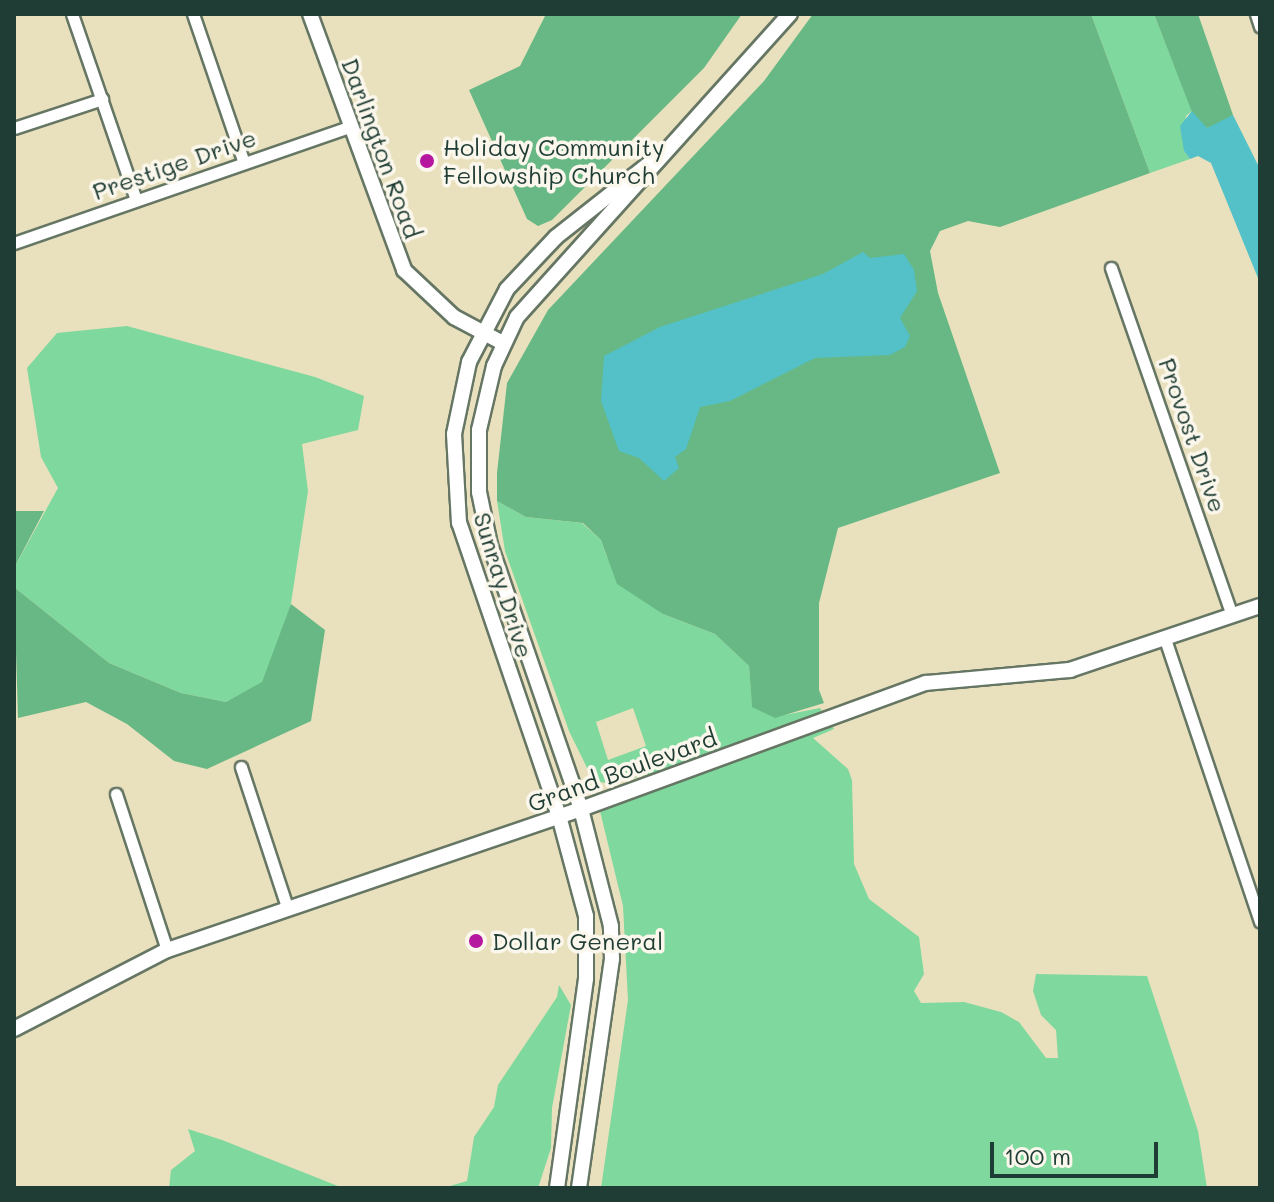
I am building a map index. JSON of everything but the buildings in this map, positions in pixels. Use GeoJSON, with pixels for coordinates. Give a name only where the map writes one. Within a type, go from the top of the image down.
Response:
{"type":"FeatureCollection","features":[{"type":"Feature","properties":{"kind":"street"},"geometry":{"type":"LineString","coordinates":[[72,14],[136,200]]}},
{"type":"Feature","properties":{"kind":"street"},"geometry":{"type":"LineString","coordinates":[[193,14],[244,163]]}},
{"type":"Feature","properties":{"kind":"street","name":"Darlington Road"},"geometry":{"type":"LineString","coordinates":[[310,14],[404,270],[427,296],[482,333],[503,343]]}},
{"type":"Feature","properties":{"kind":"street","name":"Sunray Drive"},"geometry":{"type":"LineString","coordinates":[[579,1188],[612,959],[602,880],[581,809],[490,545],[479,492],[479,430],[503,343],[517,317],[571,252],[790,14]]}},
{"type":"Feature","properties":{"kind":"street"},"geometry":{"type":"LineString","coordinates":[[1256,14],[1260,26]]}},
{"type":"Feature","properties":{"kind":"street"},"geometry":{"type":"LineString","coordinates":[[14,128],[102,99]]}},
{"type":"Feature","properties":{"kind":"street","name":"Prestige Drive"},"geometry":{"type":"LineString","coordinates":[[14,243],[349,127]]}},
{"type":"Feature","properties":{"kind":"street","name":"Sunray Drive"},"geometry":{"type":"LineString","coordinates":[[557,1188],[588,952],[586,916],[559,816],[459,523],[453,476],[457,404],[482,333],[497,304],[535,256],[664,154]]}},
{"type":"Feature","properties":{"kind":"street","name":"Provost Drive"},"geometry":{"type":"LineString","coordinates":[[1111,268],[1232,616]]}},
{"type":"Feature","properties":{"kind":"street","name":"Grand Boulevard"},"geometry":{"type":"LineString","coordinates":[[14,1029],[167,950],[581,809],[926,683],[968,675],[1047,675],[1260,606]]}},
{"type":"Feature","properties":{"kind":"street"},"geometry":{"type":"LineString","coordinates":[[1165,639],[1260,921]]}},
{"type":"Feature","properties":{"kind":"street"},"geometry":{"type":"LineString","coordinates":[[241,767],[287,907]]}},
{"type":"Feature","properties":{"kind":"street"},"geometry":{"type":"LineString","coordinates":[[116,794],[167,950]]}},
{"type":"Feature","properties":{"kind":"green space"},"geometry":{"type":"Polygon","coordinates":[[[546,14],[742,14],[704,68],[552,220],[538,226],[527,219],[469,90],[520,66],[546,14]]]}},
{"type":"Feature","properties":{"kind":"green space"},"geometry":{"type":"Polygon","coordinates":[[[813,14],[1091,14],[1150,173],[1000,227],[968,221],[940,231],[930,251],[938,293],[1000,473],[838,528],[819,603],[819,690],[824,703],[775,718],[752,707],[749,666],[715,634],[663,614],[617,584],[601,540],[583,523],[526,517],[497,501],[497,473],[507,383],[548,310],[764,81],[813,14]]]}},
{"type":"Feature","properties":{"kind":"green space"},"geometry":{"type":"Polygon","coordinates":[[[1091,14],[1154,14],[1192,111],[1186,116],[1184,151],[1190,159],[1150,173],[1091,14]]]}},
{"type":"Feature","properties":{"kind":"green space"},"geometry":{"type":"Polygon","coordinates":[[[1154,14],[1198,14],[1233,115],[1207,128],[1195,120],[1154,14]]]}},
{"type":"Feature","properties":{"kind":"green space"},"geometry":{"type":"Polygon","coordinates":[[[127,326],[315,377],[364,396],[358,430],[302,444],[308,491],[290,610],[262,683],[226,702],[181,693],[109,663],[14,587],[14,568],[58,488],[41,457],[27,368],[57,333],[127,326]]]}},
{"type":"Feature","properties":{"kind":"green space"},"geometry":{"type":"Polygon","coordinates":[[[497,501],[526,517],[582,523],[601,540],[607,557],[663,614],[715,634],[749,666],[752,704],[774,717],[820,708],[824,714],[657,772],[609,784],[593,780],[569,731],[505,551],[497,501]],[[633,708],[596,722],[608,760],[646,746],[633,708]]]}},
{"type":"Feature","properties":{"kind":"green space"},"geometry":{"type":"Polygon","coordinates":[[[14,511],[44,511],[14,568],[14,511]]]}},
{"type":"Feature","properties":{"kind":"green space"},"geometry":{"type":"Polygon","coordinates":[[[14,587],[109,663],[181,693],[226,702],[262,682],[291,604],[325,630],[311,721],[207,769],[174,761],[127,724],[86,702],[18,718],[14,587]]]}},
{"type":"Feature","properties":{"kind":"green space"},"geometry":{"type":"Polygon","coordinates":[[[831,724],[834,729],[813,738],[848,769],[852,780],[854,864],[869,899],[919,937],[924,974],[914,991],[921,1003],[964,1002],[1001,1012],[1019,1022],[1046,1058],[1058,1058],[1056,1030],[1041,1015],[1033,991],[1036,974],[1147,976],[1198,1131],[1207,1188],[601,1188],[628,1000],[623,906],[600,811],[831,724]]]}},
{"type":"Feature","properties":{"kind":"green space"},"geometry":{"type":"Polygon","coordinates":[[[559,985],[571,1005],[552,1108],[551,1148],[538,1188],[443,1188],[467,1181],[474,1137],[494,1107],[498,1085],[557,997],[559,985]]]}},
{"type":"Feature","properties":{"kind":"green space"},"geometry":{"type":"Polygon","coordinates":[[[188,1129],[343,1188],[169,1188],[171,1170],[195,1151],[188,1129]]]}},
{"type":"Feature","properties":{"kind":"water"},"geometry":{"type":"Polygon","coordinates":[[[1192,111],[1207,128],[1233,115],[1260,169],[1260,283],[1211,163],[1198,156],[1190,159],[1184,151],[1180,126],[1192,111]]]}},
{"type":"Feature","properties":{"kind":"water"},"geometry":{"type":"Polygon","coordinates":[[[863,252],[870,258],[904,254],[914,270],[917,291],[900,318],[910,336],[905,347],[890,355],[815,358],[730,401],[700,407],[686,449],[675,457],[679,468],[664,481],[639,458],[619,451],[601,401],[604,356],[660,327],[823,274],[863,252]]]}},
{"type":"Feature","properties":{"kind":"place","name":"Holiday Community Fellowship Church"},"geometry":{"type":"Point","coordinates":[427,161]}},
{"type":"Feature","properties":{"kind":"place","name":"Dollar General"},"geometry":{"type":"Point","coordinates":[476,941]}}]}
